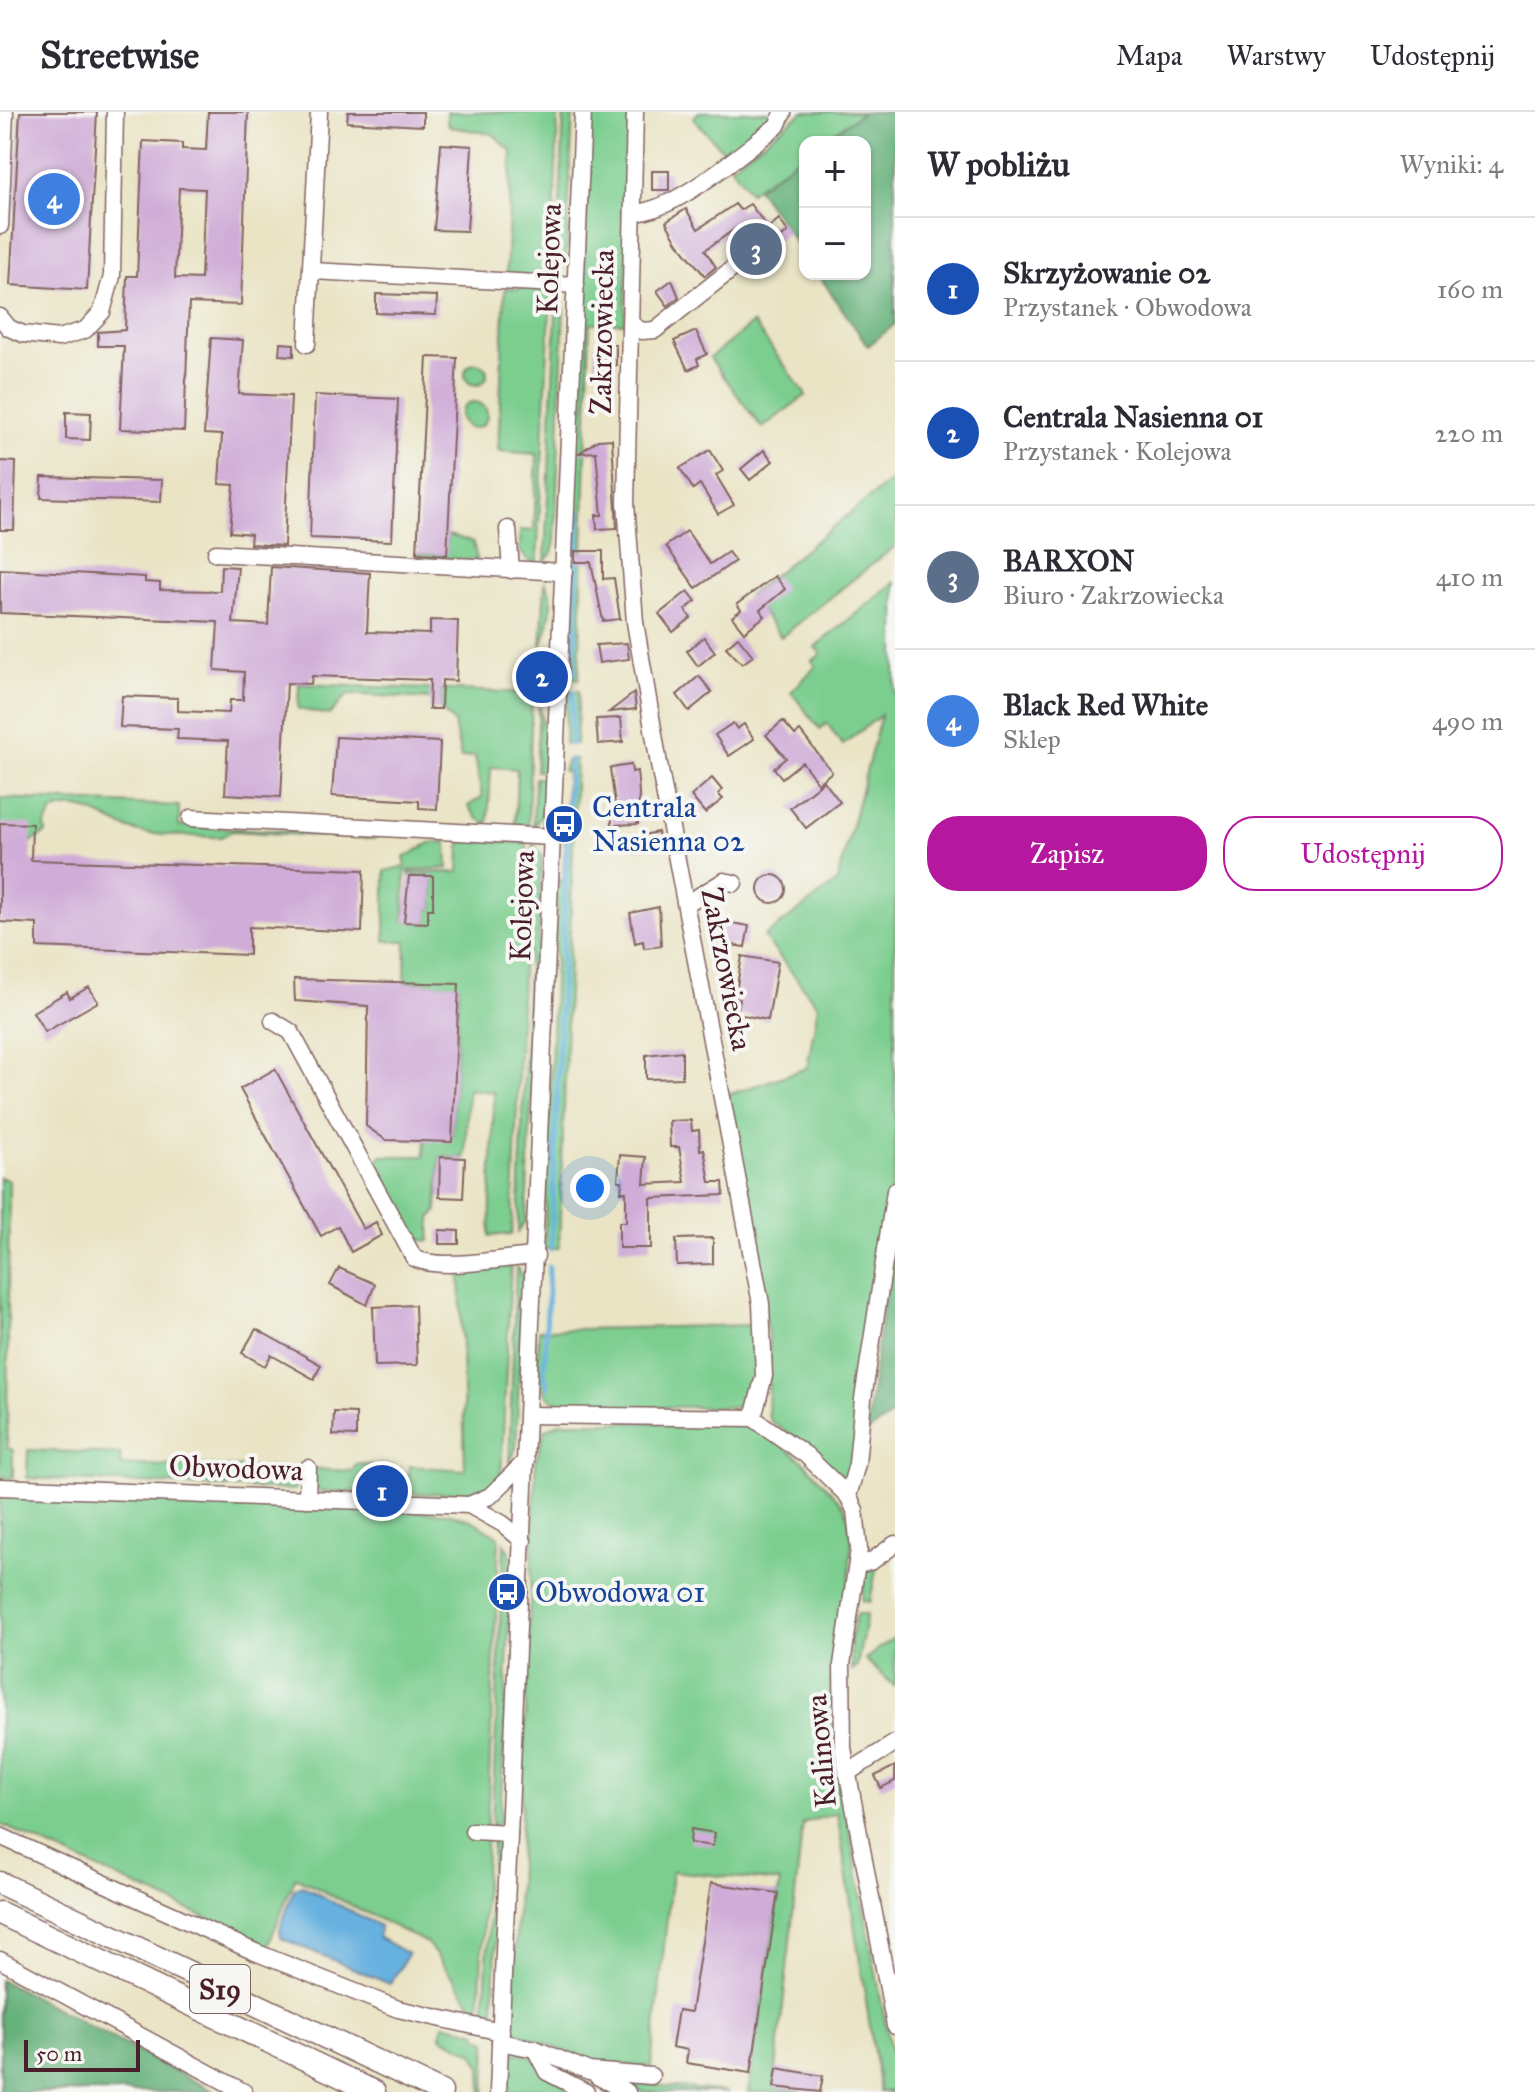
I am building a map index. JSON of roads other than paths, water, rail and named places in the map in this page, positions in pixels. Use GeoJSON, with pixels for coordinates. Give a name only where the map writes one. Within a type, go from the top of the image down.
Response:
{"type":"FeatureCollection","features":[{"type":"Feature","properties":{"kind":"highway","name":"S19"},"geometry":{"type":"LineString","coordinates":[[0,1883],[441,2092]]}},
{"type":"Feature","properties":{"kind":"highway","name":"S19"},"geometry":{"type":"LineString","coordinates":[[0,1913],[374,2092]]}},
{"type":"Feature","properties":{"kind":"street"},"geometry":{"type":"LineString","coordinates":[[0,226],[5,112]]}},
{"type":"Feature","properties":{"kind":"street"},"geometry":{"type":"LineString","coordinates":[[0,317],[9,328],[23,334],[59,338],[85,330],[102,312],[112,276],[115,112]]}},
{"type":"Feature","properties":{"kind":"street"},"geometry":{"type":"LineString","coordinates":[[307,344],[319,112]]}},
{"type":"Feature","properties":{"kind":"street","name":"Kolejowa"},"geometry":{"type":"LineString","coordinates":[[498,2092],[583,112]]}},
{"type":"Feature","properties":{"kind":"street","name":"Zakrzowiecka"},"geometry":{"type":"LineString","coordinates":[[635,112],[626,503],[632,587],[660,770],[761,1304],[764,1376],[753,1418]]}},
{"type":"Feature","properties":{"kind":"street"},"geometry":{"type":"LineString","coordinates":[[633,213],[647,212],[679,195],[777,126],[783,113]]}},
{"type":"Feature","properties":{"kind":"street"},"geometry":{"type":"LineString","coordinates":[[630,347],[751,254]]}},
{"type":"Feature","properties":{"kind":"street"},"geometry":{"type":"LineString","coordinates":[[312,271],[576,285]]}},
{"type":"Feature","properties":{"kind":"street"},"geometry":{"type":"LineString","coordinates":[[631,324],[648,332]]}},
{"type":"Feature","properties":{"kind":"street"},"geometry":{"type":"LineString","coordinates":[[508,529],[511,570]]}},
{"type":"Feature","properties":{"kind":"street"},"geometry":{"type":"LineString","coordinates":[[216,553],[564,572]]}},
{"type":"Feature","properties":{"kind":"street"},"geometry":{"type":"LineString","coordinates":[[191,818],[553,837]]}},
{"type":"Feature","properties":{"kind":"street"},"geometry":{"type":"LineString","coordinates":[[686,904],[724,881],[734,883]]}},
{"type":"Feature","properties":{"kind":"street"},"geometry":{"type":"LineString","coordinates":[[273,1021],[291,1032],[414,1258],[428,1262],[460,1262],[536,1256]]}},
{"type":"Feature","properties":{"kind":"street","name":"Kalinowa"},"geometry":{"type":"LineString","coordinates":[[895,1191],[867,1369],[857,1464],[848,1496],[858,1528],[858,1565],[842,1665],[841,1719],[847,1773],[895,2026]]}},
{"type":"Feature","properties":{"kind":"street"},"geometry":{"type":"LineString","coordinates":[[528,1415],[753,1418],[806,1455],[848,1496]]}},
{"type":"Feature","properties":{"kind":"street"},"geometry":{"type":"LineString","coordinates":[[469,1505],[490,1496],[526,1461]]}},
{"type":"Feature","properties":{"kind":"street"},"geometry":{"type":"LineString","coordinates":[[307,1499],[308,1468]]}},
{"type":"Feature","properties":{"kind":"street","name":"Obwodowa"},"geometry":{"type":"LineString","coordinates":[[0,1487],[469,1505],[503,1524],[523,1541]]}},
{"type":"Feature","properties":{"kind":"street"},"geometry":{"type":"LineString","coordinates":[[858,1565],[872,1561],[895,1544]]}},
{"type":"Feature","properties":{"kind":"street"},"geometry":{"type":"LineString","coordinates":[[847,1773],[895,1743]]}},
{"type":"Feature","properties":{"kind":"street"},"geometry":{"type":"LineString","coordinates":[[473,1831],[509,1833]]}},
{"type":"Feature","properties":{"kind":"street"},"geometry":{"type":"LineString","coordinates":[[0,1836],[255,1952],[398,2009],[535,2049],[589,2071],[627,2092]]}},
{"type":"Feature","properties":{"kind":"street"},"geometry":{"type":"LineString","coordinates":[[0,1960],[244,2092]]}},
{"type":"Feature","properties":{"kind":"street"},"geometry":{"type":"LineString","coordinates":[[535,2049],[547,2072],[586,2092]]}},
{"type":"Feature","properties":{"kind":"street"},"geometry":{"type":"LineString","coordinates":[[589,2071],[651,2076]]}},
{"type":"Feature","properties":{"kind":"water"},"geometry":{"type":"Polygon","coordinates":[[[302,1886],[380,1926],[378,1937],[408,1954],[390,1984],[281,1938],[280,1929],[294,1889],[302,1886]]]}},
{"type":"Feature","properties":{"kind":"waterway"},"geometry":{"type":"LineString","coordinates":[[574,673],[579,512]]}},
{"type":"Feature","properties":{"kind":"waterway"},"geometry":{"type":"LineString","coordinates":[[571,744],[573,691]]}},
{"type":"Feature","properties":{"kind":"waterway"},"geometry":{"type":"LineString","coordinates":[[551,1249],[570,759]]}},
{"type":"Feature","properties":{"kind":"waterway"},"geometry":{"type":"LineString","coordinates":[[548,1387],[544,1373],[549,1267]]}},
{"type":"Feature","properties":{"kind":"place","name":"Black Red White"},"geometry":{"type":"Point","coordinates":[54,199]}},
{"type":"Feature","properties":{"kind":"place","name":"BARXON"},"geometry":{"type":"Point","coordinates":[756,249]}},
{"type":"Feature","properties":{"kind":"place","name":"Centrala Nasienna 01"},"geometry":{"type":"Point","coordinates":[542,677]}},
{"type":"Feature","properties":{"kind":"place","name":"Centrala Nasienna 02"},"geometry":{"type":"Point","coordinates":[564,824]}},
{"type":"Feature","properties":{"kind":"place","name":"Skrzyżowanie 02"},"geometry":{"type":"Point","coordinates":[382,1491]}},
{"type":"Feature","properties":{"kind":"place","name":"Obwodowa 01"},"geometry":{"type":"Point","coordinates":[507,1592]}}]}
